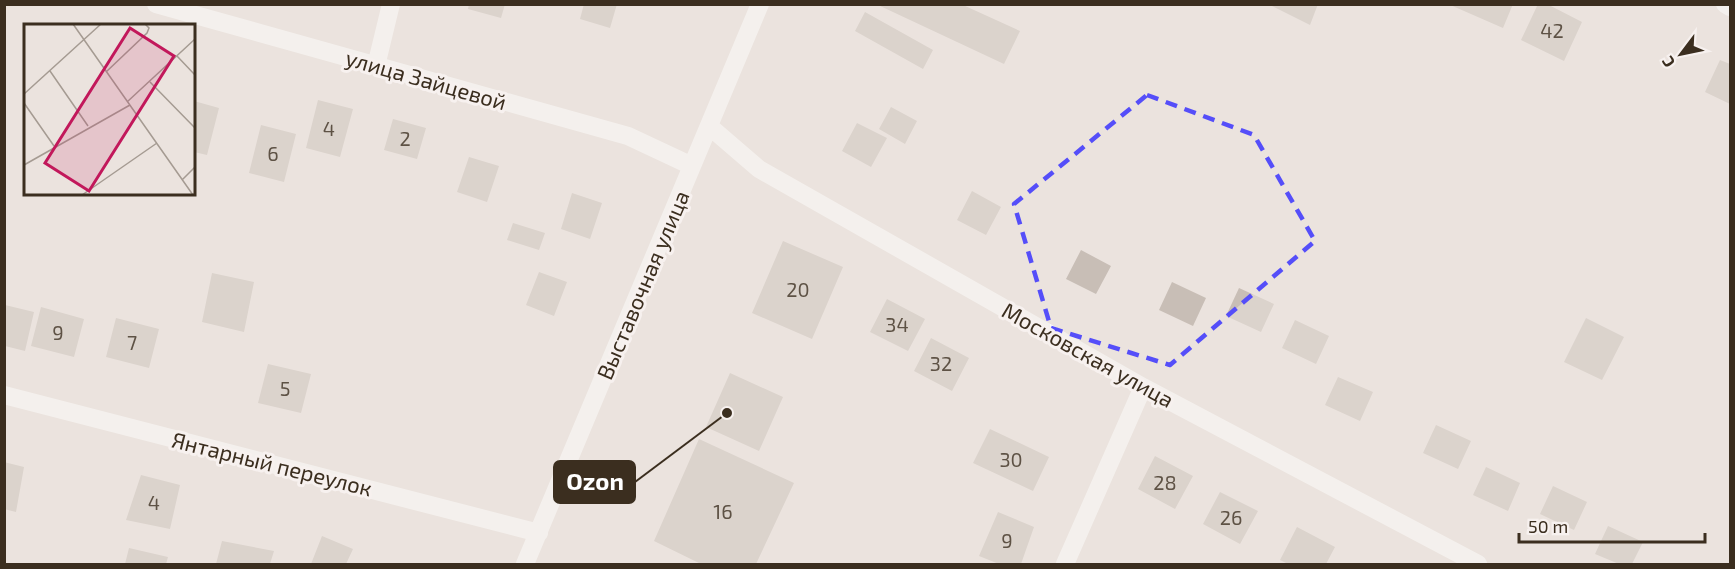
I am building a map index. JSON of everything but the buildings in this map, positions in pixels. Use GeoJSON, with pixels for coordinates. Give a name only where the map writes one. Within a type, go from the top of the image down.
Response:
{"type":"FeatureCollection","features":[{"type":"Feature","properties":{"kind":"street","name":"улица Зайцевой"},"geometry":{"type":"LineString","coordinates":[[156,4],[628,136],[692,166]]}},
{"type":"Feature","properties":{"kind":"street"},"geometry":{"type":"LineString","coordinates":[[376,66],[391,4]]}},
{"type":"Feature","properties":{"kind":"street","name":"Выставочная улица"},"geometry":{"type":"LineString","coordinates":[[525,564],[760,4]]}},
{"type":"Feature","properties":{"kind":"street"},"geometry":{"type":"LineString","coordinates":[[1725,4],[1731,7]]}},
{"type":"Feature","properties":{"kind":"street","name":"Московская улица"},"geometry":{"type":"LineString","coordinates":[[709,126],[759,169],[1143,387],[1478,564]]}},
{"type":"Feature","properties":{"kind":"street"},"geometry":{"type":"LineString","coordinates":[[1065,564],[1143,387]]}},
{"type":"Feature","properties":{"kind":"street","name":"Янтарный переулок"},"geometry":{"type":"LineString","coordinates":[[4,395],[539,532]]}},
{"type":"Feature","properties":{"kind":"highlighted area"},"geometry":{"type":"Polygon","coordinates":[[[1147,95],[1254,135],[1315,241],[1170,365],[1051,328],[1014,204],[1147,95]]]}},
{"type":"Feature","properties":{"kind":"place","name":"Ozon"},"geometry":{"type":"Point","coordinates":[727,413]}}]}
